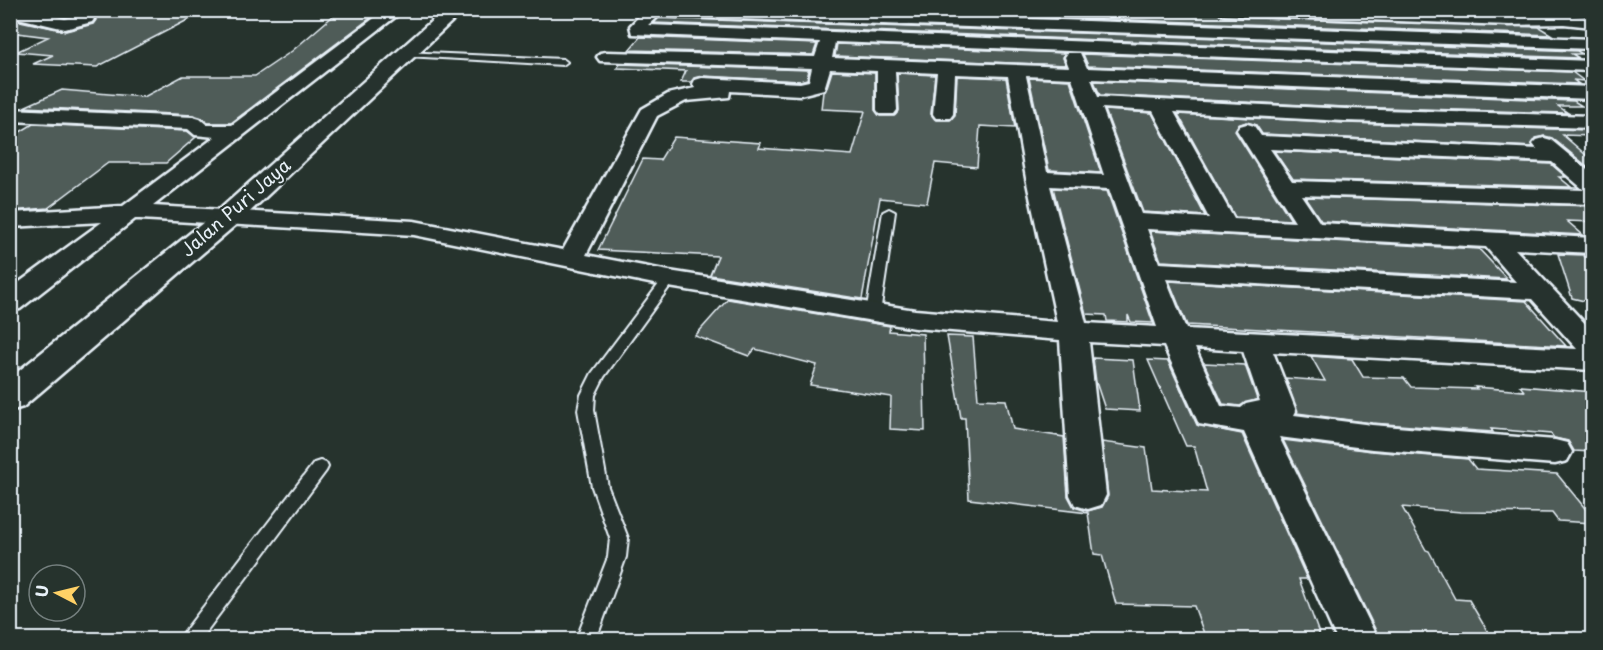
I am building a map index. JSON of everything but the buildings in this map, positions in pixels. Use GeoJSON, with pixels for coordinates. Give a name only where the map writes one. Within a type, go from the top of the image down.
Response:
{"type":"FeatureCollection","features":[{"type":"Feature","properties":{"kind":"street"},"geometry":{"type":"LineString","coordinates":[[10,303],[134,212],[235,131],[396,10]]}},
{"type":"Feature","properties":{"kind":"street","name":"Jalan Puri Jaya"},"geometry":{"type":"LineString","coordinates":[[10,398],[455,10]]}},
{"type":"Feature","properties":{"kind":"street"},"geometry":{"type":"LineString","coordinates":[[1224,10],[1447,14],[1510,20],[1561,15],[1593,22]]}},
{"type":"Feature","properties":{"kind":"street"},"geometry":{"type":"LineString","coordinates":[[1585,66],[638,30],[638,26],[655,11],[1059,17],[1299,33],[1593,44]]}},
{"type":"Feature","properties":{"kind":"street"},"geometry":{"type":"LineString","coordinates":[[1279,11],[1377,115]]}},
{"type":"Feature","properties":{"kind":"street"},"geometry":{"type":"LineString","coordinates":[[15,12],[66,24],[86,20]]}},
{"type":"Feature","properties":{"kind":"street"},"geometry":{"type":"LineString","coordinates":[[672,82],[807,89],[817,85],[836,13]]}},
{"type":"Feature","properties":{"kind":"street"},"geometry":{"type":"LineString","coordinates":[[1059,17],[1149,270],[1175,337],[1210,416],[1372,437],[1555,452]]}},
{"type":"Feature","properties":{"kind":"street"},"geometry":{"type":"LineString","coordinates":[[1510,20],[1543,43],[1585,66],[1593,77]]}},
{"type":"Feature","properties":{"kind":"street"},"geometry":{"type":"LineString","coordinates":[[606,57],[822,63],[1593,93]]}},
{"type":"Feature","properties":{"kind":"street"},"geometry":{"type":"LineString","coordinates":[[886,66],[887,110]]}},
{"type":"Feature","properties":{"kind":"street"},"geometry":{"type":"LineString","coordinates":[[943,114],[946,68]]}},
{"type":"Feature","properties":{"kind":"street"},"geometry":{"type":"LineString","coordinates":[[1016,71],[1037,178],[1074,332],[1088,495]]}},
{"type":"Feature","properties":{"kind":"street"},"geometry":{"type":"LineString","coordinates":[[571,258],[649,113],[667,100],[687,93],[722,93]]}},
{"type":"Feature","properties":{"kind":"street"},"geometry":{"type":"LineString","coordinates":[[1090,102],[1592,122]]}},
{"type":"Feature","properties":{"kind":"street"},"geometry":{"type":"LineString","coordinates":[[1160,105],[1226,226]]}},
{"type":"Feature","properties":{"kind":"street"},"geometry":{"type":"LineString","coordinates":[[1233,109],[1313,231]]}},
{"type":"Feature","properties":{"kind":"street"},"geometry":{"type":"LineString","coordinates":[[10,115],[183,122],[197,124],[198,130],[202,131],[235,131]]}},
{"type":"Feature","properties":{"kind":"street"},"geometry":{"type":"LineString","coordinates":[[1516,119],[1593,185]]}},
{"type":"Feature","properties":{"kind":"street"},"geometry":{"type":"LineString","coordinates":[[1255,142],[1557,156]]}},
{"type":"Feature","properties":{"kind":"street"},"geometry":{"type":"LineString","coordinates":[[1037,178],[1118,183]]}},
{"type":"Feature","properties":{"kind":"street"},"geometry":{"type":"LineString","coordinates":[[1285,188],[1593,197]]}},
{"type":"Feature","properties":{"kind":"street"},"geometry":{"type":"LineString","coordinates":[[10,220],[134,212],[414,228],[669,279],[873,313],[1074,332],[1593,360]]}},
{"type":"Feature","properties":{"kind":"street"},"geometry":{"type":"LineString","coordinates":[[1132,221],[1593,245]]}},
{"type":"Feature","properties":{"kind":"street"},"geometry":{"type":"LineString","coordinates":[[1492,239],[1593,348]]}},
{"type":"Feature","properties":{"kind":"street"},"geometry":{"type":"LineString","coordinates":[[1149,270],[1538,291]]}},
{"type":"Feature","properties":{"kind":"street"},"geometry":{"type":"LineString","coordinates":[[1254,341],[1280,411],[1278,413],[1257,412],[1254,414],[1256,423],[1358,639]]}},
{"type":"Feature","properties":{"kind":"lane"},"geometry":{"type":"LineString","coordinates":[[406,54],[563,62]]}},
{"type":"Feature","properties":{"kind":"lane"},"geometry":{"type":"LineString","coordinates":[[873,313],[889,212]]}},
{"type":"Feature","properties":{"kind":"lane"},"geometry":{"type":"LineString","coordinates":[[586,639],[617,557],[619,538],[600,487],[586,410],[588,395],[609,358],[646,306],[669,279]]}},
{"type":"Feature","properties":{"kind":"lane"},"geometry":{"type":"LineString","coordinates":[[188,639],[320,467]]}}]}
